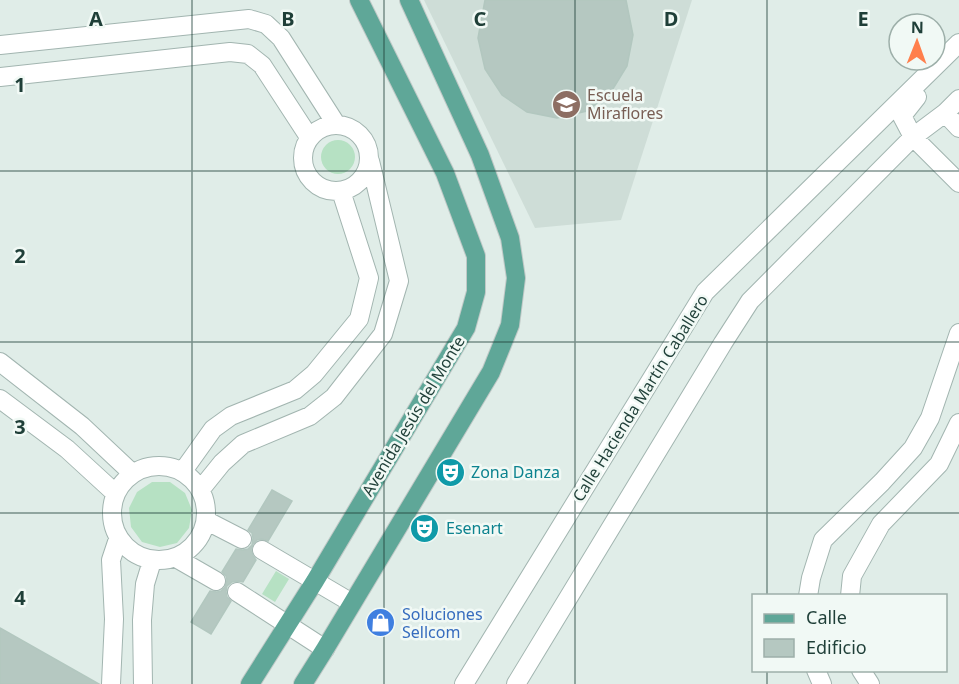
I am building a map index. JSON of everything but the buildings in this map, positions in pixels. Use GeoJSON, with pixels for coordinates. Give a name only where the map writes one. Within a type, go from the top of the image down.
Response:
{"type":"FeatureCollection","features":[{"type":"Feature","properties":{"kind":"main road","name":"Avenida Jesús del Monte"},"geometry":{"type":"LineString","coordinates":[[250,684],[315,581],[466,328],[476,292],[476,256],[445,173],[359,0]]}},
{"type":"Feature","properties":{"kind":"main road"},"geometry":{"type":"LineString","coordinates":[[303,684],[491,372],[510,324],[516,278],[510,238],[480,155],[409,0]]}},
{"type":"Feature","properties":{"kind":"street"},"geometry":{"type":"LineString","coordinates":[[0,45],[249,19],[266,24],[281,38],[336,124]]}},
{"type":"Feature","properties":{"kind":"street"},"geometry":{"type":"LineString","coordinates":[[959,43],[902,116],[913,137],[959,183]]}},
{"type":"Feature","properties":{"kind":"street","name":"Calle Hacienda Martín Caballero"},"geometry":{"type":"LineString","coordinates":[[464,684],[705,292],[959,43]]}},
{"type":"Feature","properties":{"kind":"street"},"geometry":{"type":"LineString","coordinates":[[0,77],[230,52],[248,54],[262,65],[309,137]]}},
{"type":"Feature","properties":{"kind":"street"},"geometry":{"type":"LineString","coordinates":[[516,684],[750,301],[913,137],[959,99]]}},
{"type":"Feature","properties":{"kind":"street"},"geometry":{"type":"LineString","coordinates":[[945,112],[959,128]]}},
{"type":"Feature","properties":{"kind":"street"},"geometry":{"type":"LineString","coordinates":[[201,489],[222,463],[243,444],[310,416],[334,397],[383,334],[399,281],[366,143],[354,129],[336,124],[326,126],[316,130],[309,137],[302,156],[307,175],[321,188],[341,191],[355,186],[365,175],[370,161]]}},
{"type":"Feature","properties":{"kind":"street"},"geometry":{"type":"LineString","coordinates":[[183,471],[213,429],[231,416],[295,390],[314,374],[359,319],[369,278],[341,191]]}},
{"type":"Feature","properties":{"kind":"street"},"geometry":{"type":"LineString","coordinates":[[808,594],[823,540],[882,482],[913,448],[919,438],[930,418],[959,333]]}},
{"type":"Feature","properties":{"kind":"street"},"geometry":{"type":"LineString","coordinates":[[0,362],[82,426],[132,473]]}},
{"type":"Feature","properties":{"kind":"street"},"geometry":{"type":"LineString","coordinates":[[0,399],[67,449],[115,493]]}},
{"type":"Feature","properties":{"kind":"street"},"geometry":{"type":"LineString","coordinates":[[850,594],[852,576],[881,524],[939,464],[959,423]]}},
{"type":"Feature","properties":{"kind":"street"},"geometry":{"type":"LineString","coordinates":[[157,465],[183,471],[201,489],[207,505],[207,521],[196,544],[176,558],[152,561],[133,554],[118,539],[111,517],[115,493],[132,473],[157,465]]}},
{"type":"Feature","properties":{"kind":"street"},"geometry":{"type":"LineString","coordinates":[[207,521],[242,539]]}},
{"type":"Feature","properties":{"kind":"street"},"geometry":{"type":"LineString","coordinates":[[111,684],[114,619],[111,560],[118,539]]}},
{"type":"Feature","properties":{"kind":"street"},"geometry":{"type":"LineString","coordinates":[[262,550],[352,603]]}},
{"type":"Feature","properties":{"kind":"street"},"geometry":{"type":"LineString","coordinates":[[176,558],[216,581]]}},
{"type":"Feature","properties":{"kind":"street"},"geometry":{"type":"LineString","coordinates":[[143,684],[142,620],[145,584],[152,561]]}},
{"type":"Feature","properties":{"kind":"street"},"geometry":{"type":"LineString","coordinates":[[237,592],[325,649]]}},
{"type":"Feature","properties":{"kind":"shaded area","name":"Escuela Miraflores"},"geometry":{"type":"Polygon","coordinates":[[[424,0],[692,0],[621,220],[535,228],[424,0]]]}},
{"type":"Feature","properties":{"kind":"green space"},"geometry":{"type":"Polygon","coordinates":[[[338,140],[350,145],[355,157],[350,169],[338,174],[326,169],[321,157],[326,145],[338,140]]]}},
{"type":"Feature","properties":{"kind":"green space"},"geometry":{"type":"Polygon","coordinates":[[[152,482],[170,482],[185,493],[192,510],[189,528],[177,543],[160,547],[142,542],[131,527],[129,508],[137,492],[152,482]]]}},
{"type":"Feature","properties":{"kind":"green space"},"geometry":{"type":"Polygon","coordinates":[[[276,571],[289,579],[275,602],[262,594],[276,571]]]}},
{"type":"Feature","properties":{"kind":"place","name":"Escuela Miraflores"},"geometry":{"type":"Point","coordinates":[566,104]}},
{"type":"Feature","properties":{"kind":"place","name":"Zona Danza"},"geometry":{"type":"Point","coordinates":[450,472]}},
{"type":"Feature","properties":{"kind":"place","name":"Esenart"},"geometry":{"type":"Point","coordinates":[425,528]}},
{"type":"Feature","properties":{"kind":"place","name":"Soluciones Sellcom"},"geometry":{"type":"Point","coordinates":[381,623]}}]}
